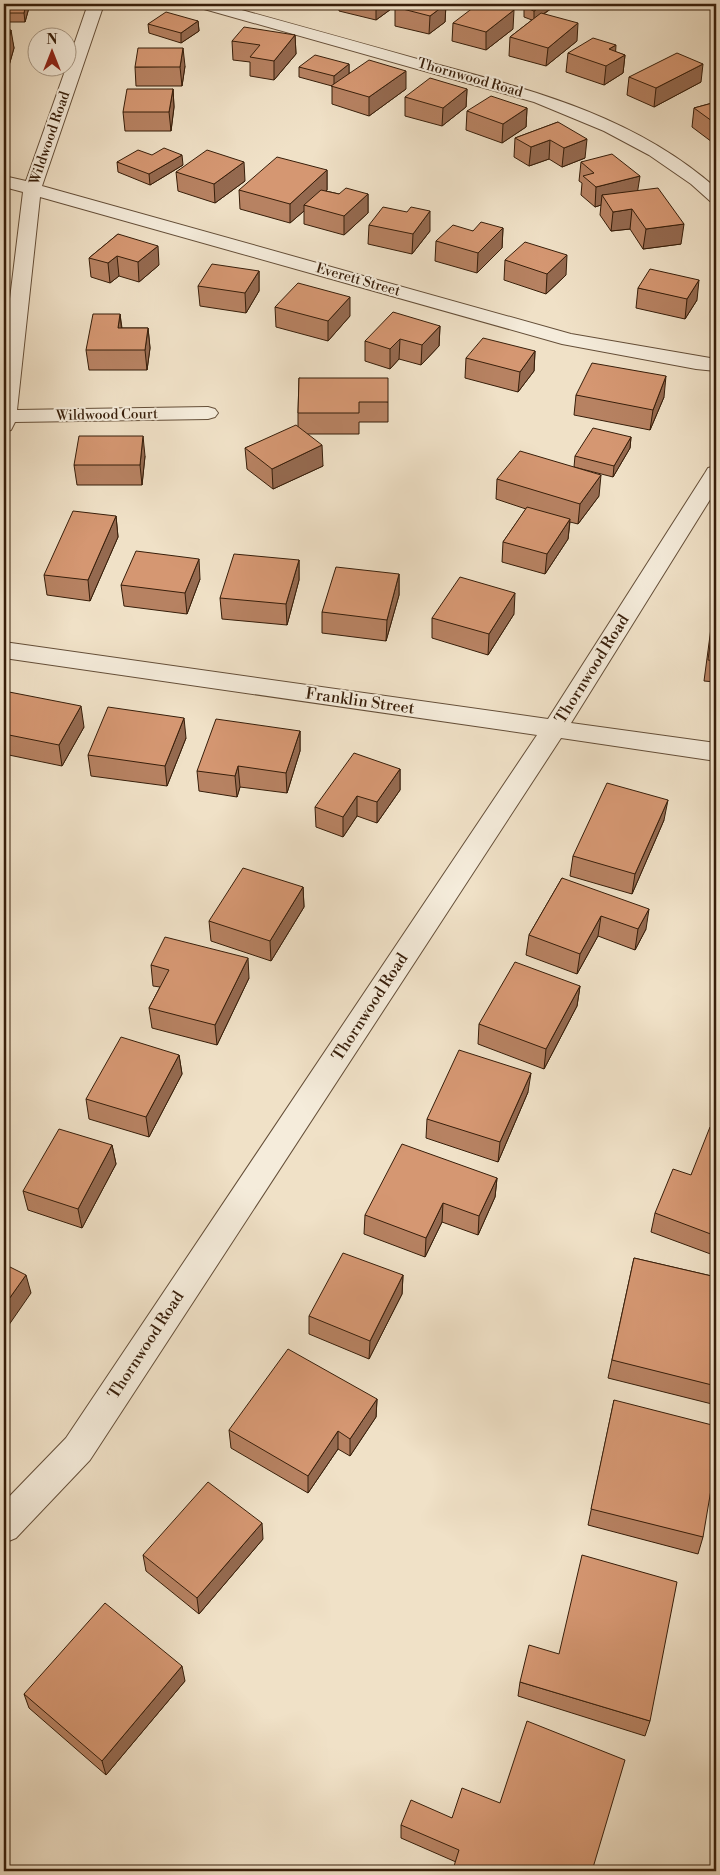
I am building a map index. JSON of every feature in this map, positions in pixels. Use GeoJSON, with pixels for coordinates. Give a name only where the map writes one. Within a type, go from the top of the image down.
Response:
{"type":"FeatureCollection","features":[{"type":"Feature","properties":{"kind":"street","name":"Wildwood Road"},"geometry":{"type":"LineString","coordinates":[[5,421],[32,189],[96,4]]}},
{"type":"Feature","properties":{"kind":"street","name":"Thornwood Road"},"geometry":{"type":"LineString","coordinates":[[203,4],[540,98],[580,113],[624,134],[669,160],[714,194]]}},
{"type":"Feature","properties":{"kind":"street","name":"Everett Street"},"geometry":{"type":"LineString","coordinates":[[4,181],[569,340],[696,364],[716,365]]}},
{"type":"Feature","properties":{"kind":"street","name":"Wildwood Court"},"geometry":{"type":"LineString","coordinates":[[5,421],[208,414]]}},
{"type":"Feature","properties":{"kind":"street","name":"Thornwood Road"},"geometry":{"type":"LineString","coordinates":[[4,1526],[78,1448],[554,729],[716,473]]}},
{"type":"Feature","properties":{"kind":"street","name":"Franklin Street"},"geometry":{"type":"LineString","coordinates":[[4,650],[716,752]]}},
{"type":"Feature","properties":{"kind":"building"},"geometry":{"type":"Polygon","coordinates":[[[4,4],[26,4],[24,13],[4,13],[4,4]]]}},
{"type":"Feature","properties":{"kind":"building"},"geometry":{"type":"Polygon","coordinates":[[[400,4],[446,4],[430,16],[395,7],[400,4]]]}},
{"type":"Feature","properties":{"kind":"building"},"geometry":{"type":"Polygon","coordinates":[[[478,4],[488,4],[514,10],[486,32],[453,23],[478,4]]]}},
{"type":"Feature","properties":{"kind":"building"},"geometry":{"type":"Polygon","coordinates":[[[530,4],[545,4],[534,11],[524,7],[530,4]]]}},
{"type":"Feature","properties":{"kind":"building"},"geometry":{"type":"Polygon","coordinates":[[[166,12],[198,21],[181,33],[148,24],[166,12]]]}},
{"type":"Feature","properties":{"kind":"building"},"geometry":{"type":"Polygon","coordinates":[[[541,13],[578,23],[548,48],[510,37],[541,13]]]}},
{"type":"Feature","properties":{"kind":"building"},"geometry":{"type":"Polygon","coordinates":[[[4,15],[7,15],[4,27],[4,15]]]}},
{"type":"Feature","properties":{"kind":"building"},"geometry":{"type":"Polygon","coordinates":[[[244,27],[295,35],[274,61],[250,57],[260,45],[232,41],[244,27]]]}},
{"type":"Feature","properties":{"kind":"building"},"geometry":{"type":"Polygon","coordinates":[[[4,30],[11,30],[6,50],[4,50],[4,30]]]}},
{"type":"Feature","properties":{"kind":"building"},"geometry":{"type":"Polygon","coordinates":[[[593,38],[616,45],[609,49],[625,55],[606,66],[568,53],[593,38]]]}},
{"type":"Feature","properties":{"kind":"building"},"geometry":{"type":"Polygon","coordinates":[[[138,48],[183,48],[180,67],[135,67],[138,48]]]}},
{"type":"Feature","properties":{"kind":"building"},"geometry":{"type":"Polygon","coordinates":[[[677,53],[703,64],[656,88],[629,77],[677,53]]]}},
{"type":"Feature","properties":{"kind":"building"},"geometry":{"type":"Polygon","coordinates":[[[315,55],[349,64],[334,76],[299,67],[315,55]]]}},
{"type":"Feature","properties":{"kind":"building"},"geometry":{"type":"Polygon","coordinates":[[[369,60],[406,71],[369,97],[331,86],[369,60]]]}},
{"type":"Feature","properties":{"kind":"building"},"geometry":{"type":"Polygon","coordinates":[[[430,78],[467,89],[443,108],[405,97],[430,78]]]}},
{"type":"Feature","properties":{"kind":"building"},"geometry":{"type":"Polygon","coordinates":[[[127,89],[173,89],[169,112],[123,112],[127,89]]]}},
{"type":"Feature","properties":{"kind":"building"},"geometry":{"type":"Polygon","coordinates":[[[491,96],[527,108],[503,124],[467,111],[491,96]]]}},
{"type":"Feature","properties":{"kind":"building"},"geometry":{"type":"Polygon","coordinates":[[[716,102],[716,124],[694,108],[716,102]]]}},
{"type":"Feature","properties":{"kind":"building"},"geometry":{"type":"Polygon","coordinates":[[[558,122],[587,139],[564,148],[550,140],[531,147],[515,138],[558,122]]]}},
{"type":"Feature","properties":{"kind":"building"},"geometry":{"type":"Polygon","coordinates":[[[164,148],[182,155],[149,174],[117,162],[138,150],[152,155],[164,148]]]}},
{"type":"Feature","properties":{"kind":"building"},"geometry":{"type":"Polygon","coordinates":[[[207,150],[244,162],[214,184],[176,172],[207,150]]]}},
{"type":"Feature","properties":{"kind":"building"},"geometry":{"type":"Polygon","coordinates":[[[612,154],[640,176],[596,187],[583,176],[594,173],[581,162],[612,154]]]}},
{"type":"Feature","properties":{"kind":"building"},"geometry":{"type":"Polygon","coordinates":[[[277,157],[327,170],[290,204],[239,190],[277,157]]]}},
{"type":"Feature","properties":{"kind":"building"},"geometry":{"type":"Polygon","coordinates":[[[346,188],[368,194],[344,216],[304,205],[321,190],[339,194],[346,188]]]}},
{"type":"Feature","properties":{"kind":"building"},"geometry":{"type":"Polygon","coordinates":[[[658,188],[684,224],[646,229],[632,209],[613,212],[602,195],[658,188]]]}},
{"type":"Feature","properties":{"kind":"building"},"geometry":{"type":"Polygon","coordinates":[[[383,207],[407,212],[411,207],[430,211],[413,234],[369,225],[383,207]]]}},
{"type":"Feature","properties":{"kind":"building"},"geometry":{"type":"Polygon","coordinates":[[[481,222],[503,228],[478,253],[436,241],[453,225],[473,231],[481,222]]]}},
{"type":"Feature","properties":{"kind":"building"},"geometry":{"type":"Polygon","coordinates":[[[118,234],[158,246],[138,262],[117,256],[108,263],[89,258],[118,234]]]}},
{"type":"Feature","properties":{"kind":"building"},"geometry":{"type":"Polygon","coordinates":[[[525,242],[567,255],[547,274],[505,260],[525,242]]]}},
{"type":"Feature","properties":{"kind":"building"},"geometry":{"type":"Polygon","coordinates":[[[212,264],[259,271],[245,293],[198,286],[212,264]]]}},
{"type":"Feature","properties":{"kind":"building"},"geometry":{"type":"Polygon","coordinates":[[[650,269],[699,280],[687,299],[638,288],[650,269]]]}},
{"type":"Feature","properties":{"kind":"building"},"geometry":{"type":"Polygon","coordinates":[[[298,283],[350,297],[328,321],[275,307],[298,283]]]}},
{"type":"Feature","properties":{"kind":"building"},"geometry":{"type":"Polygon","coordinates":[[[393,312],[440,326],[422,345],[400,339],[390,349],[365,341],[393,312]]]}},
{"type":"Feature","properties":{"kind":"building"},"geometry":{"type":"Polygon","coordinates":[[[93,314],[120,314],[118,328],[148,328],[145,350],[86,350],[93,314]]]}},
{"type":"Feature","properties":{"kind":"building"},"geometry":{"type":"Polygon","coordinates":[[[483,338],[535,351],[520,372],[466,358],[483,338]]]}},
{"type":"Feature","properties":{"kind":"building"},"geometry":{"type":"Polygon","coordinates":[[[592,363],[666,376],[653,410],[576,395],[592,363]]]}},
{"type":"Feature","properties":{"kind":"building"},"geometry":{"type":"Polygon","coordinates":[[[299,378],[388,378],[388,402],[359,402],[359,413],[298,413],[299,378]]]}},
{"type":"Feature","properties":{"kind":"building"},"geometry":{"type":"Polygon","coordinates":[[[296,425],[322,445],[272,469],[245,448],[296,425]]]}},
{"type":"Feature","properties":{"kind":"building"},"geometry":{"type":"Polygon","coordinates":[[[593,428],[631,437],[614,466],[575,456],[593,428]]]}},
{"type":"Feature","properties":{"kind":"building"},"geometry":{"type":"Polygon","coordinates":[[[79,436],[143,436],[140,465],[74,465],[79,436]]]}},
{"type":"Feature","properties":{"kind":"building"},"geometry":{"type":"Polygon","coordinates":[[[520,451],[601,475],[580,504],[497,479],[520,451]]]}},
{"type":"Feature","properties":{"kind":"building"},"geometry":{"type":"Polygon","coordinates":[[[527,507],[570,519],[547,554],[503,542],[527,507]]]}},
{"type":"Feature","properties":{"kind":"building"},"geometry":{"type":"Polygon","coordinates":[[[73,511],[116,516],[88,580],[44,575],[73,511]]]}},
{"type":"Feature","properties":{"kind":"building"},"geometry":{"type":"Polygon","coordinates":[[[136,551],[199,559],[185,593],[121,585],[136,551]]]}},
{"type":"Feature","properties":{"kind":"building"},"geometry":{"type":"Polygon","coordinates":[[[234,554],[299,560],[286,604],[220,598],[234,554]]]}},
{"type":"Feature","properties":{"kind":"building"},"geometry":{"type":"Polygon","coordinates":[[[336,567],[399,574],[387,620],[322,612],[336,567]]]}},
{"type":"Feature","properties":{"kind":"building"},"geometry":{"type":"Polygon","coordinates":[[[460,577],[515,593],[489,634],[432,618],[460,577]]]}},
{"type":"Feature","properties":{"kind":"building"},"geometry":{"type":"Polygon","coordinates":[[[716,608],[716,661],[708,660],[716,608]]]}},
{"type":"Feature","properties":{"kind":"building"},"geometry":{"type":"Polygon","coordinates":[[[4,691],[81,706],[59,745],[4,734],[4,691]]]}},
{"type":"Feature","properties":{"kind":"building"},"geometry":{"type":"Polygon","coordinates":[[[108,707],[184,718],[165,766],[88,755],[108,707]]]}},
{"type":"Feature","properties":{"kind":"building"},"geometry":{"type":"Polygon","coordinates":[[[216,719],[300,731],[286,773],[238,766],[235,776],[197,771],[216,719]]]}},
{"type":"Feature","properties":{"kind":"building"},"geometry":{"type":"Polygon","coordinates":[[[354,753],[400,769],[377,802],[357,796],[343,817],[315,807],[354,753]]]}},
{"type":"Feature","properties":{"kind":"building"},"geometry":{"type":"Polygon","coordinates":[[[607,783],[668,800],[635,874],[573,856],[607,783]]]}},
{"type":"Feature","properties":{"kind":"building"},"geometry":{"type":"Polygon","coordinates":[[[243,868],[303,887],[270,941],[209,921],[243,868]]]}},
{"type":"Feature","properties":{"kind":"building"},"geometry":{"type":"Polygon","coordinates":[[[562,878],[649,909],[638,929],[601,916],[580,954],[529,935],[562,878]]]}},
{"type":"Feature","properties":{"kind":"building"},"geometry":{"type":"Polygon","coordinates":[[[165,937],[248,958],[215,1025],[149,1008],[169,970],[151,965],[165,937]]]}},
{"type":"Feature","properties":{"kind":"building"},"geometry":{"type":"Polygon","coordinates":[[[515,962],[580,986],[546,1049],[479,1024],[515,962]]]}},
{"type":"Feature","properties":{"kind":"building"},"geometry":{"type":"Polygon","coordinates":[[[121,1037],[179,1055],[146,1117],[86,1099],[121,1037]]]}},
{"type":"Feature","properties":{"kind":"building"},"geometry":{"type":"Polygon","coordinates":[[[459,1050],[531,1073],[500,1142],[427,1119],[459,1050]]]}},
{"type":"Feature","properties":{"kind":"building"},"geometry":{"type":"Polygon","coordinates":[[[710,1127],[716,1129],[716,1236],[655,1213],[673,1169],[691,1175],[710,1127]]]}},
{"type":"Feature","properties":{"kind":"building"},"geometry":{"type":"Polygon","coordinates":[[[59,1129],[112,1145],[78,1209],[23,1191],[59,1129]]]}},
{"type":"Feature","properties":{"kind":"building"},"geometry":{"type":"Polygon","coordinates":[[[402,1144],[497,1178],[479,1216],[443,1203],[426,1238],[365,1215],[402,1144]]]}},
{"type":"Feature","properties":{"kind":"building"},"geometry":{"type":"Polygon","coordinates":[[[343,1253],[403,1275],[370,1341],[309,1316],[343,1253]]]}},
{"type":"Feature","properties":{"kind":"building"},"geometry":{"type":"Polygon","coordinates":[[[634,1258],[716,1277],[716,1386],[612,1360],[634,1258]]]}},
{"type":"Feature","properties":{"kind":"building"},"geometry":{"type":"Polygon","coordinates":[[[4,1264],[26,1275],[4,1306],[4,1264]]]}},
{"type":"Feature","properties":{"kind":"building"},"geometry":{"type":"Polygon","coordinates":[[[288,1349],[377,1399],[350,1439],[338,1431],[308,1476],[229,1430],[288,1349]]]}},
{"type":"Feature","properties":{"kind":"building"},"geometry":{"type":"Polygon","coordinates":[[[614,1400],[716,1426],[716,1460],[703,1537],[591,1509],[614,1400]]]}},
{"type":"Feature","properties":{"kind":"building"},"geometry":{"type":"Polygon","coordinates":[[[208,1482],[262,1523],[197,1598],[143,1555],[208,1482]]]}},
{"type":"Feature","properties":{"kind":"building"},"geometry":{"type":"Polygon","coordinates":[[[582,1555],[677,1582],[650,1721],[520,1682],[529,1645],[559,1654],[582,1555]]]}},
{"type":"Feature","properties":{"kind":"building"},"geometry":{"type":"Polygon","coordinates":[[[105,1603],[182,1666],[102,1761],[24,1694],[105,1603]]]}},
{"type":"Feature","properties":{"kind":"building"},"geometry":{"type":"Polygon","coordinates":[[[527,1721],[625,1760],[592,1871],[466,1871],[454,1866],[459,1850],[401,1825],[411,1800],[452,1818],[462,1788],[500,1803],[527,1721]]]}}]}
